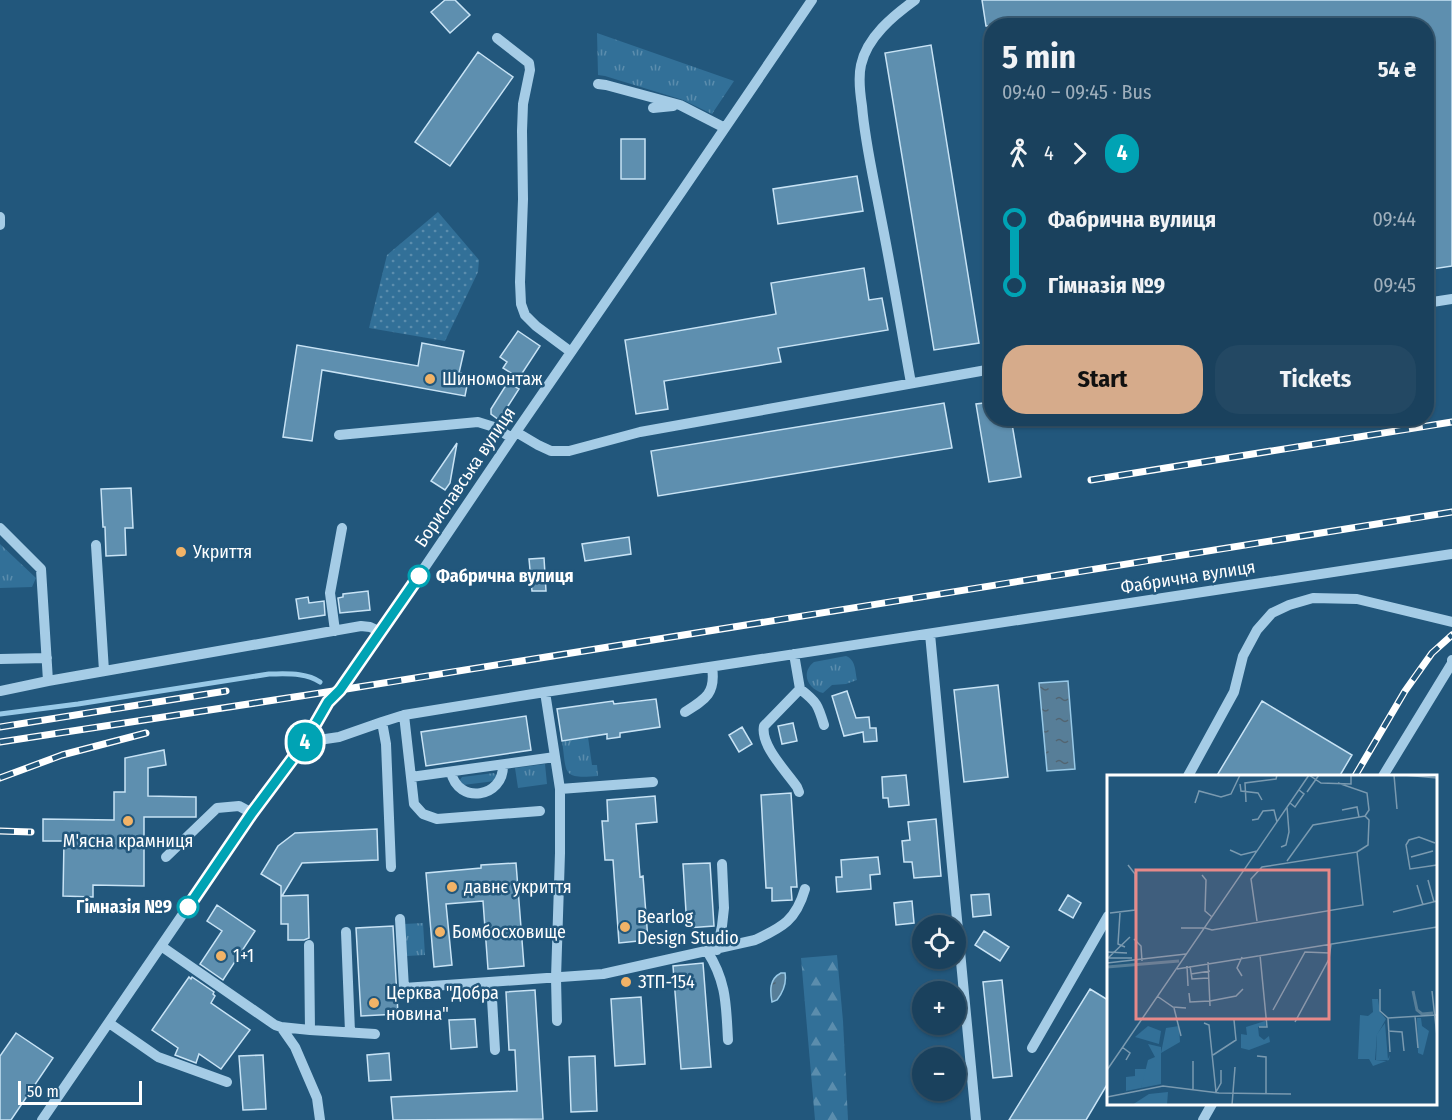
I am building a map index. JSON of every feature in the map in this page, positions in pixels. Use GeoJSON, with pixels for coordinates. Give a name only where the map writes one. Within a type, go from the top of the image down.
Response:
{"type":"FeatureCollection","features":[{"type":"Feature","properties":{"kind":"street","name":"Бориславська вулиця"},"geometry":{"type":"LineString","coordinates":[[42,1120],[252,813],[305,742],[328,702],[340,690],[381,632],[812,0]]}},
{"type":"Feature","properties":{"kind":"street"},"geometry":{"type":"LineString","coordinates":[[911,383],[888,249],[864,131],[860,66],[865,52],[883,27],[915,0]]}},
{"type":"Feature","properties":{"kind":"street"},"geometry":{"type":"LineString","coordinates":[[497,38],[529,63],[530,70],[523,113],[521,304],[525,315],[536,326],[571,352]]}},
{"type":"Feature","properties":{"kind":"street"},"geometry":{"type":"LineString","coordinates":[[598,84],[606,84],[680,105],[725,128]]}},
{"type":"Feature","properties":{"kind":"street"},"geometry":{"type":"LineString","coordinates":[[653,108],[680,105]]}},
{"type":"Feature","properties":{"kind":"street"},"geometry":{"type":"LineString","coordinates":[[0,217],[0,225]]}},
{"type":"Feature","properties":{"kind":"street"},"geometry":{"type":"LineString","coordinates":[[1434,302],[1452,299]]}},
{"type":"Feature","properties":{"kind":"street"},"geometry":{"type":"LineString","coordinates":[[339,435],[478,422],[551,451],[569,451],[640,432],[984,370]]}},
{"type":"Feature","properties":{"kind":"street"},"geometry":{"type":"LineString","coordinates":[[0,528],[41,569],[48,681]]}},
{"type":"Feature","properties":{"kind":"street"},"geometry":{"type":"LineString","coordinates":[[335,631],[330,593],[342,528]]}},
{"type":"Feature","properties":{"kind":"street"},"geometry":{"type":"LineString","coordinates":[[96,545],[104,671]]}},
{"type":"Feature","properties":{"kind":"street","name":"Фабрична вулиця"},"geometry":{"type":"LineString","coordinates":[[305,742],[339,737],[405,716],[545,692],[1452,554]]}},
{"type":"Feature","properties":{"kind":"street"},"geometry":{"type":"LineString","coordinates":[[1189,775],[1234,692],[1243,656],[1257,630],[1272,613],[1313,597],[1357,599],[1452,621]]}},
{"type":"Feature","properties":{"kind":"street"},"geometry":{"type":"LineString","coordinates":[[0,692],[48,681],[361,626],[381,632]]}},
{"type":"Feature","properties":{"kind":"street"},"geometry":{"type":"LineString","coordinates":[[930,634],[976,1120]]}},
{"type":"Feature","properties":{"kind":"street"},"geometry":{"type":"LineString","coordinates":[[794,654],[800,689],[813,699],[819,708],[824,725]]}},
{"type":"Feature","properties":{"kind":"street"},"geometry":{"type":"LineString","coordinates":[[0,659],[47,658]]}},
{"type":"Feature","properties":{"kind":"street"},"geometry":{"type":"LineString","coordinates":[[1384,775],[1452,660]]}},
{"type":"Feature","properties":{"kind":"street"},"geometry":{"type":"LineString","coordinates":[[686,712],[702,702],[709,694],[714,678],[712,667]]}},
{"type":"Feature","properties":{"kind":"street"},"geometry":{"type":"LineString","coordinates":[[799,792],[766,745],[762,733],[764,726],[800,689]]}},
{"type":"Feature","properties":{"kind":"street"},"geometry":{"type":"LineString","coordinates":[[545,692],[560,789],[557,1021]]}},
{"type":"Feature","properties":{"kind":"street"},"geometry":{"type":"LineString","coordinates":[[405,716],[414,804],[423,814],[437,819],[540,811]]}},
{"type":"Feature","properties":{"kind":"street"},"geometry":{"type":"LineString","coordinates":[[382,722],[387,744],[391,867]]}},
{"type":"Feature","properties":{"kind":"street"},"geometry":{"type":"LineString","coordinates":[[411,777],[555,757]]}},
{"type":"Feature","properties":{"kind":"street"},"geometry":{"type":"LineString","coordinates":[[451,772],[456,784],[463,790],[480,794],[496,786],[501,779],[503,765]]}},
{"type":"Feature","properties":{"kind":"street"},"geometry":{"type":"LineString","coordinates":[[560,789],[653,782]]}},
{"type":"Feature","properties":{"kind":"street"},"geometry":{"type":"LineString","coordinates":[[166,857],[217,808],[239,806],[252,813]]}},
{"type":"Feature","properties":{"kind":"street"},"geometry":{"type":"LineString","coordinates":[[722,864],[724,908],[722,926],[712,950],[725,994],[728,1040]]}},
{"type":"Feature","properties":{"kind":"street"},"geometry":{"type":"LineString","coordinates":[[400,919],[404,988],[556,978],[603,974],[755,940],[777,930],[794,915],[805,889]]}},
{"type":"Feature","properties":{"kind":"street"},"geometry":{"type":"LineString","coordinates":[[1032,1048],[1107,918]]}},
{"type":"Feature","properties":{"kind":"street"},"geometry":{"type":"LineString","coordinates":[[346,932],[350,1032]]}},
{"type":"Feature","properties":{"kind":"street"},"geometry":{"type":"LineString","coordinates":[[309,945],[310,1030]]}},
{"type":"Feature","properties":{"kind":"street"},"geometry":{"type":"LineString","coordinates":[[161,946],[275,1025],[310,1030],[375,1034]]}},
{"type":"Feature","properties":{"kind":"street"},"geometry":{"type":"LineString","coordinates":[[491,982],[495,1050]]}},
{"type":"Feature","properties":{"kind":"street"},"geometry":{"type":"LineString","coordinates":[[109,1023],[158,1057],[227,1082]]}},
{"type":"Feature","properties":{"kind":"street"},"geometry":{"type":"LineString","coordinates":[[281,1027],[300,1057],[317,1098],[320,1120]]}},
{"type":"Feature","properties":{"kind":"street"},"geometry":{"type":"LineString","coordinates":[[1203,1120],[1211,1105]]}},
{"type":"Feature","properties":{"kind":"green space"},"geometry":{"type":"Polygon","coordinates":[[[597,33],[734,81],[712,114],[683,100],[598,75],[597,33]]]}},
{"type":"Feature","properties":{"kind":"green space"},"geometry":{"type":"Polygon","coordinates":[[[438,212],[479,260],[478,272],[445,341],[369,328],[387,255],[438,212]]]}},
{"type":"Feature","properties":{"kind":"green space"},"geometry":{"type":"Polygon","coordinates":[[[0,544],[36,578],[32,587],[0,588],[0,544]]]}},
{"type":"Feature","properties":{"kind":"green space"},"geometry":{"type":"Polygon","coordinates":[[[846,656],[853,663],[857,680],[832,685],[823,693],[813,688],[808,680],[807,671],[814,662],[846,656]]]}},
{"type":"Feature","properties":{"kind":"green space"},"geometry":{"type":"Polygon","coordinates":[[[588,737],[592,765],[597,765],[598,776],[572,775],[566,767],[562,741],[588,737]]]}},
{"type":"Feature","properties":{"kind":"green space"},"geometry":{"type":"Polygon","coordinates":[[[545,764],[547,784],[518,788],[515,768],[545,764]]]}},
{"type":"Feature","properties":{"kind":"green space"},"geometry":{"type":"Polygon","coordinates":[[[494,773],[495,781],[463,785],[460,780],[462,777],[494,773]]]}},
{"type":"Feature","properties":{"kind":"green space"},"geometry":{"type":"Polygon","coordinates":[[[423,923],[425,955],[407,956],[404,924],[423,923]]]}},
{"type":"Feature","properties":{"kind":"green space"},"geometry":{"type":"Polygon","coordinates":[[[837,955],[848,1120],[815,1120],[801,958],[837,955]]]}},
{"type":"Feature","properties":{"kind":"water"},"geometry":{"type":"Polygon","coordinates":[[[1068,681],[1075,769],[1047,771],[1039,683],[1068,681]]]}},
{"type":"Feature","properties":{"kind":"water"},"geometry":{"type":"Polygon","coordinates":[[[781,973],[785,973],[784,988],[777,1000],[772,1002],[772,982],[781,973]]]}},
{"type":"Feature","properties":{"kind":"building"},"geometry":{"type":"Polygon","coordinates":[[[445,0],[455,0],[470,15],[450,33],[431,12],[445,0]]]}},
{"type":"Feature","properties":{"kind":"building"},"geometry":{"type":"Polygon","coordinates":[[[982,0],[1452,0],[1452,266],[1434,269],[1434,18],[985,18],[982,0]]]}},
{"type":"Feature","properties":{"kind":"building"},"geometry":{"type":"Polygon","coordinates":[[[931,45],[979,343],[934,350],[885,53],[931,45]]]}},
{"type":"Feature","properties":{"kind":"building"},"geometry":{"type":"Polygon","coordinates":[[[478,52],[513,77],[450,166],[415,142],[478,52]]]}},
{"type":"Feature","properties":{"kind":"building"},"geometry":{"type":"Polygon","coordinates":[[[621,139],[645,139],[645,179],[621,179],[621,139]]]}},
{"type":"Feature","properties":{"kind":"building"},"geometry":{"type":"Polygon","coordinates":[[[857,176],[863,211],[778,224],[773,189],[857,176]]]}},
{"type":"Feature","properties":{"kind":"building"},"geometry":{"type":"Polygon","coordinates":[[[864,268],[869,300],[882,298],[888,330],[778,348],[781,362],[664,381],[668,409],[636,414],[625,340],[776,314],[771,283],[864,268]]]}},
{"type":"Feature","properties":{"kind":"building"},"geometry":{"type":"Polygon","coordinates":[[[518,331],[540,346],[519,378],[503,368],[507,362],[500,357],[518,331]]]}},
{"type":"Feature","properties":{"kind":"building"},"geometry":{"type":"Polygon","coordinates":[[[422,343],[464,351],[459,373],[469,375],[465,396],[322,370],[312,441],[283,437],[297,345],[418,366],[422,343]]]}},
{"type":"Feature","properties":{"kind":"building"},"geometry":{"type":"Polygon","coordinates":[[[508,382],[519,389],[499,420],[491,414],[491,409],[508,382]]]}},
{"type":"Feature","properties":{"kind":"building"},"geometry":{"type":"Polygon","coordinates":[[[944,403],[952,448],[658,496],[651,451],[944,403]]]}},
{"type":"Feature","properties":{"kind":"building"},"geometry":{"type":"Polygon","coordinates":[[[984,403],[984,426],[1012,426],[1021,477],[989,482],[976,404],[984,403]]]}},
{"type":"Feature","properties":{"kind":"building"},"geometry":{"type":"Polygon","coordinates":[[[457,443],[450,483],[445,490],[431,481],[457,443]]]}},
{"type":"Feature","properties":{"kind":"building"},"geometry":{"type":"Polygon","coordinates":[[[131,488],[133,528],[125,528],[126,555],[106,556],[101,489],[131,488]]]}},
{"type":"Feature","properties":{"kind":"building"},"geometry":{"type":"Polygon","coordinates":[[[629,537],[631,554],[585,561],[582,544],[629,537]]]}},
{"type":"Feature","properties":{"kind":"building"},"geometry":{"type":"Polygon","coordinates":[[[544,558],[546,591],[532,591],[529,559],[544,558]]]}},
{"type":"Feature","properties":{"kind":"building"},"geometry":{"type":"Polygon","coordinates":[[[368,591],[370,610],[340,613],[338,598],[343,597],[343,594],[368,591]]]}},
{"type":"Feature","properties":{"kind":"building"},"geometry":{"type":"Polygon","coordinates":[[[308,597],[309,603],[324,601],[325,615],[299,619],[296,599],[308,597]]]}},
{"type":"Feature","properties":{"kind":"building"},"geometry":{"type":"Polygon","coordinates":[[[998,685],[1008,777],[964,782],[954,690],[998,685]]]}},
{"type":"Feature","properties":{"kind":"building"},"geometry":{"type":"Polygon","coordinates":[[[847,691],[856,718],[869,717],[870,728],[876,728],[877,741],[864,742],[863,732],[844,736],[832,696],[847,691]]]}},
{"type":"Feature","properties":{"kind":"building"},"geometry":{"type":"Polygon","coordinates":[[[656,699],[660,727],[620,733],[620,737],[607,739],[607,734],[562,741],[557,709],[613,701],[614,704],[656,699]]]}},
{"type":"Feature","properties":{"kind":"building"},"geometry":{"type":"Polygon","coordinates":[[[1262,701],[1352,755],[1340,775],[1217,775],[1262,701]]]}},
{"type":"Feature","properties":{"kind":"building"},"geometry":{"type":"Polygon","coordinates":[[[526,716],[531,750],[426,766],[421,732],[526,716]]]}},
{"type":"Feature","properties":{"kind":"building"},"geometry":{"type":"Polygon","coordinates":[[[793,723],[797,741],[782,744],[778,726],[793,723]]]}},
{"type":"Feature","properties":{"kind":"building"},"geometry":{"type":"Polygon","coordinates":[[[742,727],[752,744],[739,752],[729,735],[742,727]]]}},
{"type":"Feature","properties":{"kind":"building"},"geometry":{"type":"Polygon","coordinates":[[[164,750],[166,765],[148,768],[148,796],[196,797],[196,817],[144,817],[144,886],[93,885],[93,897],[63,896],[64,841],[43,841],[43,819],[114,820],[114,792],[125,792],[125,758],[164,750]]]}},
{"type":"Feature","properties":{"kind":"building"},"geometry":{"type":"Polygon","coordinates":[[[906,775],[909,805],[889,807],[888,798],[883,798],[882,777],[906,775]]]}},
{"type":"Feature","properties":{"kind":"building"},"geometry":{"type":"Polygon","coordinates":[[[791,793],[797,887],[791,887],[792,900],[772,901],[772,888],[766,888],[761,795],[791,793]]]}},
{"type":"Feature","properties":{"kind":"building"},"geometry":{"type":"Polygon","coordinates":[[[655,796],[657,822],[636,824],[648,940],[619,943],[613,860],[605,860],[602,821],[608,821],[607,800],[655,796]]]}},
{"type":"Feature","properties":{"kind":"building"},"geometry":{"type":"Polygon","coordinates":[[[936,819],[941,876],[914,878],[912,862],[904,862],[902,841],[910,840],[908,822],[936,819]]]}},
{"type":"Feature","properties":{"kind":"building"},"geometry":{"type":"Polygon","coordinates":[[[377,829],[378,860],[302,863],[282,896],[308,895],[309,938],[288,940],[288,924],[281,924],[281,886],[261,874],[278,846],[295,833],[377,829]]]}},
{"type":"Feature","properties":{"kind":"building"},"geometry":{"type":"Polygon","coordinates":[[[878,857],[880,874],[870,875],[871,889],[837,892],[836,877],[842,877],[841,860],[878,857]]]}},
{"type":"Feature","properties":{"kind":"building"},"geometry":{"type":"Polygon","coordinates":[[[516,863],[524,966],[488,969],[483,901],[446,904],[452,965],[434,967],[426,873],[481,868],[481,865],[516,863]]]}},
{"type":"Feature","properties":{"kind":"building"},"geometry":{"type":"Polygon","coordinates":[[[710,863],[714,926],[687,928],[683,864],[710,863]]]}},
{"type":"Feature","properties":{"kind":"building"},"geometry":{"type":"Polygon","coordinates":[[[989,894],[991,915],[973,917],[971,895],[989,894]]]}},
{"type":"Feature","properties":{"kind":"building"},"geometry":{"type":"Polygon","coordinates":[[[1068,895],[1081,903],[1073,918],[1059,910],[1068,895]]]}},
{"type":"Feature","properties":{"kind":"building"},"geometry":{"type":"Polygon","coordinates":[[[912,901],[912,923],[896,925],[894,903],[912,901]]]}},
{"type":"Feature","properties":{"kind":"building"},"geometry":{"type":"Polygon","coordinates":[[[217,905],[255,931],[223,980],[200,964],[222,931],[207,921],[217,905]]]}},
{"type":"Feature","properties":{"kind":"building"},"geometry":{"type":"Polygon","coordinates":[[[393,926],[398,1014],[361,1016],[356,928],[393,926]]]}},
{"type":"Feature","properties":{"kind":"building"},"geometry":{"type":"Polygon","coordinates":[[[984,931],[1009,947],[1000,961],[975,945],[984,931]]]}},
{"type":"Feature","properties":{"kind":"building"},"geometry":{"type":"Polygon","coordinates":[[[703,963],[711,1067],[681,1069],[673,966],[703,963]]]}},
{"type":"Feature","properties":{"kind":"building"},"geometry":{"type":"Polygon","coordinates":[[[189,977],[214,992],[215,996],[211,1003],[250,1030],[221,1069],[199,1054],[196,1063],[175,1055],[178,1048],[152,1030],[189,977]]]}},
{"type":"Feature","properties":{"kind":"building"},"geometry":{"type":"Polygon","coordinates":[[[1002,980],[1012,1076],[993,1078],[983,982],[1002,980]]]}},
{"type":"Feature","properties":{"kind":"building"},"geometry":{"type":"Polygon","coordinates":[[[1090,989],[1107,999],[1107,1085],[1086,1120],[1009,1120],[1090,989]]]}},
{"type":"Feature","properties":{"kind":"building"},"geometry":{"type":"Polygon","coordinates":[[[535,990],[543,1119],[393,1120],[391,1097],[517,1091],[515,1050],[509,1050],[506,992],[535,990]]]}},
{"type":"Feature","properties":{"kind":"building"},"geometry":{"type":"Polygon","coordinates":[[[641,997],[645,1064],[615,1066],[611,999],[641,997]]]}},
{"type":"Feature","properties":{"kind":"building"},"geometry":{"type":"Polygon","coordinates":[[[475,1019],[477,1047],[451,1049],[449,1020],[475,1019]]]}},
{"type":"Feature","properties":{"kind":"building"},"geometry":{"type":"Polygon","coordinates":[[[16,1033],[53,1058],[11,1120],[0,1120],[0,1056],[16,1033]]]}},
{"type":"Feature","properties":{"kind":"building"},"geometry":{"type":"Polygon","coordinates":[[[389,1053],[391,1080],[369,1081],[367,1055],[389,1053]]]}},
{"type":"Feature","properties":{"kind":"building"},"geometry":{"type":"Polygon","coordinates":[[[263,1055],[266,1109],[243,1110],[239,1056],[263,1055]]]}},
{"type":"Feature","properties":{"kind":"building"},"geometry":{"type":"Polygon","coordinates":[[[595,1056],[597,1111],[571,1112],[569,1057],[595,1056]]]}},
{"type":"Feature","properties":{"kind":"waterway"},"geometry":{"type":"LineString","coordinates":[[0,714],[269,674],[302,675],[320,682]]}},
{"type":"Feature","properties":{"kind":"railway"},"geometry":{"type":"LineString","coordinates":[[1434,425],[1452,422]]}},
{"type":"Feature","properties":{"kind":"railway"},"geometry":{"type":"LineString","coordinates":[[1091,480],[1427,426]]}},
{"type":"Feature","properties":{"kind":"railway"},"geometry":{"type":"LineString","coordinates":[[0,742],[340,690],[1452,512]]}},
{"type":"Feature","properties":{"kind":"railway"},"geometry":{"type":"LineString","coordinates":[[1356,775],[1405,691],[1432,653],[1452,635]]}},
{"type":"Feature","properties":{"kind":"railway"},"geometry":{"type":"LineString","coordinates":[[0,727],[226,691]]}},
{"type":"Feature","properties":{"kind":"railway"},"geometry":{"type":"LineString","coordinates":[[0,778],[62,755],[146,733]]}},
{"type":"Feature","properties":{"kind":"railway"},"geometry":{"type":"LineString","coordinates":[[0,831],[31,832]]}},
{"type":"Feature","properties":{"kind":"bus line","name":"4"},"geometry":{"type":"LineString","coordinates":[[188,907],[252,813],[305,742],[328,702],[340,690],[419,576]]}},
{"type":"Feature","properties":{"kind":"place","name":"Шиномонтаж"},"geometry":{"type":"Point","coordinates":[430,379]}},
{"type":"Feature","properties":{"kind":"place","name":"Укриття"},"geometry":{"type":"Point","coordinates":[181,552]}},
{"type":"Feature","properties":{"kind":"place","name":"Фабрична вулиця"},"geometry":{"type":"Point","coordinates":[419,576]}},
{"type":"Feature","properties":{"kind":"place","name":"М'ясна крамниця"},"geometry":{"type":"Point","coordinates":[128,821]}},
{"type":"Feature","properties":{"kind":"place","name":"давнє укриття"},"geometry":{"type":"Point","coordinates":[452,887]}},
{"type":"Feature","properties":{"kind":"place","name":"Гімназія №9"},"geometry":{"type":"Point","coordinates":[188,907]}},
{"type":"Feature","properties":{"kind":"place","name":"Bearlog Design Studio"},"geometry":{"type":"Point","coordinates":[625,927]}},
{"type":"Feature","properties":{"kind":"place","name":"Бомбосховище"},"geometry":{"type":"Point","coordinates":[440,932]}},
{"type":"Feature","properties":{"kind":"place","name":"1+1"},"geometry":{"type":"Point","coordinates":[221,956]}},
{"type":"Feature","properties":{"kind":"place","name":"ЗТП-154"},"geometry":{"type":"Point","coordinates":[626,982]}},
{"type":"Feature","properties":{"kind":"place","name":"Церква \"Добра новина\""},"geometry":{"type":"Point","coordinates":[374,1003]}}]}
